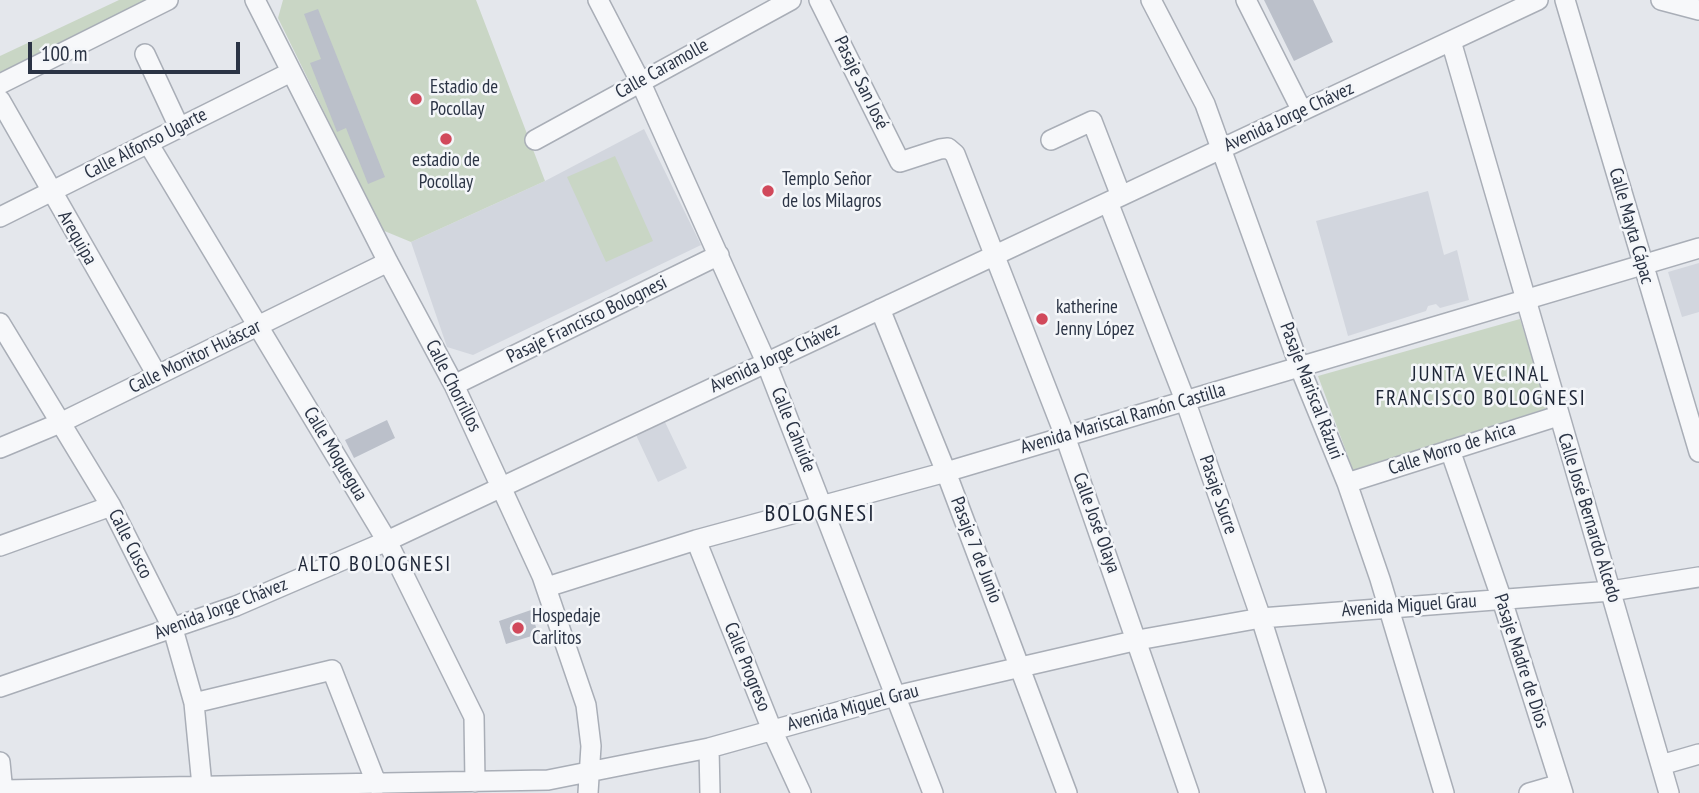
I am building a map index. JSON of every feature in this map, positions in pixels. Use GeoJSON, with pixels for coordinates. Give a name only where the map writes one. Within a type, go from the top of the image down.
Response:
{"type":"FeatureCollection","features":[{"type":"Feature","properties":{"kind":"street"},"geometry":{"type":"LineString","coordinates":[[0,84],[168,0]]}},
{"type":"Feature","properties":{"kind":"street","name":"Calle Chorrillos"},"geometry":{"type":"LineString","coordinates":[[255,0],[388,262],[454,384],[547,587],[586,705],[591,746],[588,783]]}},
{"type":"Feature","properties":{"kind":"street","name":"Calle Cahuide"},"geometry":{"type":"LineString","coordinates":[[598,0],[640,81],[766,362],[933,793]]}},
{"type":"Feature","properties":{"kind":"street","name":"Calle Caramolle"},"geometry":{"type":"LineString","coordinates":[[535,140],[791,0]]}},
{"type":"Feature","properties":{"kind":"street","name":"Pasaje San José"},"geometry":{"type":"LineString","coordinates":[[819,0],[898,159],[905,163]]}},
{"type":"Feature","properties":{"kind":"street","name":"Pasaje Mariscal Rázuri"},"geometry":{"type":"LineString","coordinates":[[1151,0],[1205,104],[1223,148],[1300,368],[1347,483],[1388,606],[1444,793]]}},
{"type":"Feature","properties":{"kind":"street"},"geometry":{"type":"LineString","coordinates":[[1246,0],[1302,111]]}},
{"type":"Feature","properties":{"kind":"street","name":"Calle Mayta Cápac"},"geometry":{"type":"LineString","coordinates":[[1565,0],[1699,452]]}},
{"type":"Feature","properties":{"kind":"street"},"geometry":{"type":"LineString","coordinates":[[1661,0],[1699,10]]}},
{"type":"Feature","properties":{"kind":"street","name":"Avenida Jorge Chávez"},"geometry":{"type":"LineString","coordinates":[[0,687],[236,606],[387,541],[1534,1]]}},
{"type":"Feature","properties":{"kind":"street","name":"Calle José Bernardo Alcedo"},"geometry":{"type":"LineString","coordinates":[[1451,41],[1669,793]]}},
{"type":"Feature","properties":{"kind":"street"},"geometry":{"type":"LineString","coordinates":[[145,54],[179,127]]}},
{"type":"Feature","properties":{"kind":"street","name":"Calle Alfonso Ugarte"},"geometry":{"type":"LineString","coordinates":[[0,216],[291,72]]}},
{"type":"Feature","properties":{"kind":"street","name":"Arequipa"},"geometry":{"type":"LineString","coordinates":[[0,100],[50,192],[157,375]]}},
{"type":"Feature","properties":{"kind":"street","name":"Pasaje Sucre"},"geometry":{"type":"LineString","coordinates":[[1051,140],[1092,121],[1114,199],[1261,618],[1316,793]]}},
{"type":"Feature","properties":{"kind":"street","name":"Calle Moquegua"},"geometry":{"type":"LineString","coordinates":[[148,143],[387,541],[474,718],[475,782]]}},
{"type":"Feature","properties":{"kind":"street","name":"Calle José Olaya"},"geometry":{"type":"LineString","coordinates":[[905,163],[940,149],[948,148],[955,154],[1065,436],[1189,793]]}},
{"type":"Feature","properties":{"kind":"street","name":"Avenida Mariscal Ramón Castilla"},"geometry":{"type":"LineString","coordinates":[[547,587],[696,540],[946,472],[1524,299],[1643,267],[1699,248]]}},
{"type":"Feature","properties":{"kind":"street","name":"Pasaje Francisco Bolognesi"},"geometry":{"type":"LineString","coordinates":[[454,384],[719,254]]}},
{"type":"Feature","properties":{"kind":"street","name":"Calle Monitor Huáscar"},"geometry":{"type":"LineString","coordinates":[[0,448],[60,423],[388,262]]}},
{"type":"Feature","properties":{"kind":"street","name":"Pasaje 7 de Junio"},"geometry":{"type":"LineString","coordinates":[[880,309],[946,472],[1068,793]]}},
{"type":"Feature","properties":{"kind":"street","name":"Calle Cusco"},"geometry":{"type":"LineString","coordinates":[[0,323],[111,506],[173,629],[194,703],[202,786]]}},
{"type":"Feature","properties":{"kind":"street","name":"Calle Morro de Arica"},"geometry":{"type":"LineString","coordinates":[[1347,483],[1558,416]]}},
{"type":"Feature","properties":{"kind":"street","name":"Pasaje Madre de Dios"},"geometry":{"type":"LineString","coordinates":[[1450,450],[1502,600],[1561,788]]}},
{"type":"Feature","properties":{"kind":"street"},"geometry":{"type":"LineString","coordinates":[[0,546],[111,506]]}},
{"type":"Feature","properties":{"kind":"street","name":"Calle Progreso"},"geometry":{"type":"LineString","coordinates":[[696,540],[772,730],[801,793]]}},
{"type":"Feature","properties":{"kind":"street","name":"Avenida Miguel Grau"},"geometry":{"type":"LineString","coordinates":[[3,792],[548,780],[588,783],[895,696],[1020,665],[1138,640],[1261,618],[1388,606],[1611,591],[1699,577]]}},
{"type":"Feature","properties":{"kind":"street"},"geometry":{"type":"LineString","coordinates":[[194,703],[332,670],[377,785]]}},
{"type":"Feature","properties":{"kind":"street"},"geometry":{"type":"LineString","coordinates":[[709,748],[710,793]]}},
{"type":"Feature","properties":{"kind":"street"},"geometry":{"type":"LineString","coordinates":[[1661,765],[1699,754]]}},
{"type":"Feature","properties":{"kind":"street"},"geometry":{"type":"LineString","coordinates":[[0,762],[3,792]]}},
{"type":"Feature","properties":{"kind":"street"},"geometry":{"type":"LineString","coordinates":[[1529,793],[1561,788]]}},
{"type":"Feature","properties":{"kind":"shaded area"},"geometry":{"type":"Polygon","coordinates":[[[644,129],[701,245],[473,355],[447,347],[411,242],[545,181],[644,129]]]}},
{"type":"Feature","properties":{"kind":"shaded area"},"geometry":{"type":"Polygon","coordinates":[[[1428,191],[1444,255],[1457,250],[1469,300],[1440,308],[1436,304],[1428,306],[1426,311],[1348,336],[1316,221],[1428,191]]]}},
{"type":"Feature","properties":{"kind":"shaded area"},"geometry":{"type":"Polygon","coordinates":[[[1699,263],[1699,312],[1682,317],[1668,272],[1699,263]]]}},
{"type":"Feature","properties":{"kind":"shaded area"},"geometry":{"type":"Polygon","coordinates":[[[665,422],[687,468],[658,482],[636,435],[665,422]]]}},
{"type":"Feature","properties":{"kind":"green space"},"geometry":{"type":"Polygon","coordinates":[[[119,0],[153,0],[84,35],[0,72],[0,56],[119,0]]]}},
{"type":"Feature","properties":{"kind":"green space","name":"Estadio de Pocollay"},"geometry":{"type":"Polygon","coordinates":[[[283,0],[476,0],[545,181],[411,242],[382,230],[278,18],[283,0]]]}},
{"type":"Feature","properties":{"kind":"green space"},"geometry":{"type":"Polygon","coordinates":[[[615,156],[653,241],[606,262],[567,177],[615,156]]]}},
{"type":"Feature","properties":{"kind":"green space"},"geometry":{"type":"Polygon","coordinates":[[[1520,319],[1548,408],[1353,470],[1318,376],[1520,319]]]}},
{"type":"Feature","properties":{"kind":"building"},"geometry":{"type":"Polygon","coordinates":[[[1264,0],[1313,0],[1333,42],[1294,61],[1264,0]]]}},
{"type":"Feature","properties":{"kind":"building"},"geometry":{"type":"Polygon","coordinates":[[[318,9],[385,177],[368,184],[346,128],[337,132],[310,63],[321,59],[304,14],[318,9]]]}},
{"type":"Feature","properties":{"kind":"building"},"geometry":{"type":"Polygon","coordinates":[[[387,420],[395,438],[354,458],[345,440],[387,420]]]}},
{"type":"Feature","properties":{"kind":"building"},"geometry":{"type":"Polygon","coordinates":[[[531,610],[538,634],[506,644],[499,621],[531,610]]]}},
{"type":"Feature","properties":{"kind":"place","name":"Estadio de Pocollay"},"geometry":{"type":"Point","coordinates":[416,99]}},
{"type":"Feature","properties":{"kind":"place","name":"estadio de Pocollay"},"geometry":{"type":"Point","coordinates":[446,139]}},
{"type":"Feature","properties":{"kind":"place","name":"Templo Señor de los Milagros"},"geometry":{"type":"Point","coordinates":[768,191]}},
{"type":"Feature","properties":{"kind":"place","name":"katherine Jenny López"},"geometry":{"type":"Point","coordinates":[1042,319]}},
{"type":"Feature","properties":{"kind":"place","name":"Hospedaje Carlitos"},"geometry":{"type":"Point","coordinates":[518,628]}},
{"type":"Feature","properties":{"kind":"district","name":"JUNTA VECINAL FRANCISCO BOLOGNESI"},"geometry":{"type":"Point","coordinates":[1481,387]}},
{"type":"Feature","properties":{"kind":"district","name":"BOLOGNESI"},"geometry":{"type":"Point","coordinates":[820,514]}},
{"type":"Feature","properties":{"kind":"district","name":"ALTO BOLOGNESI"},"geometry":{"type":"Point","coordinates":[375,565]}}]}
